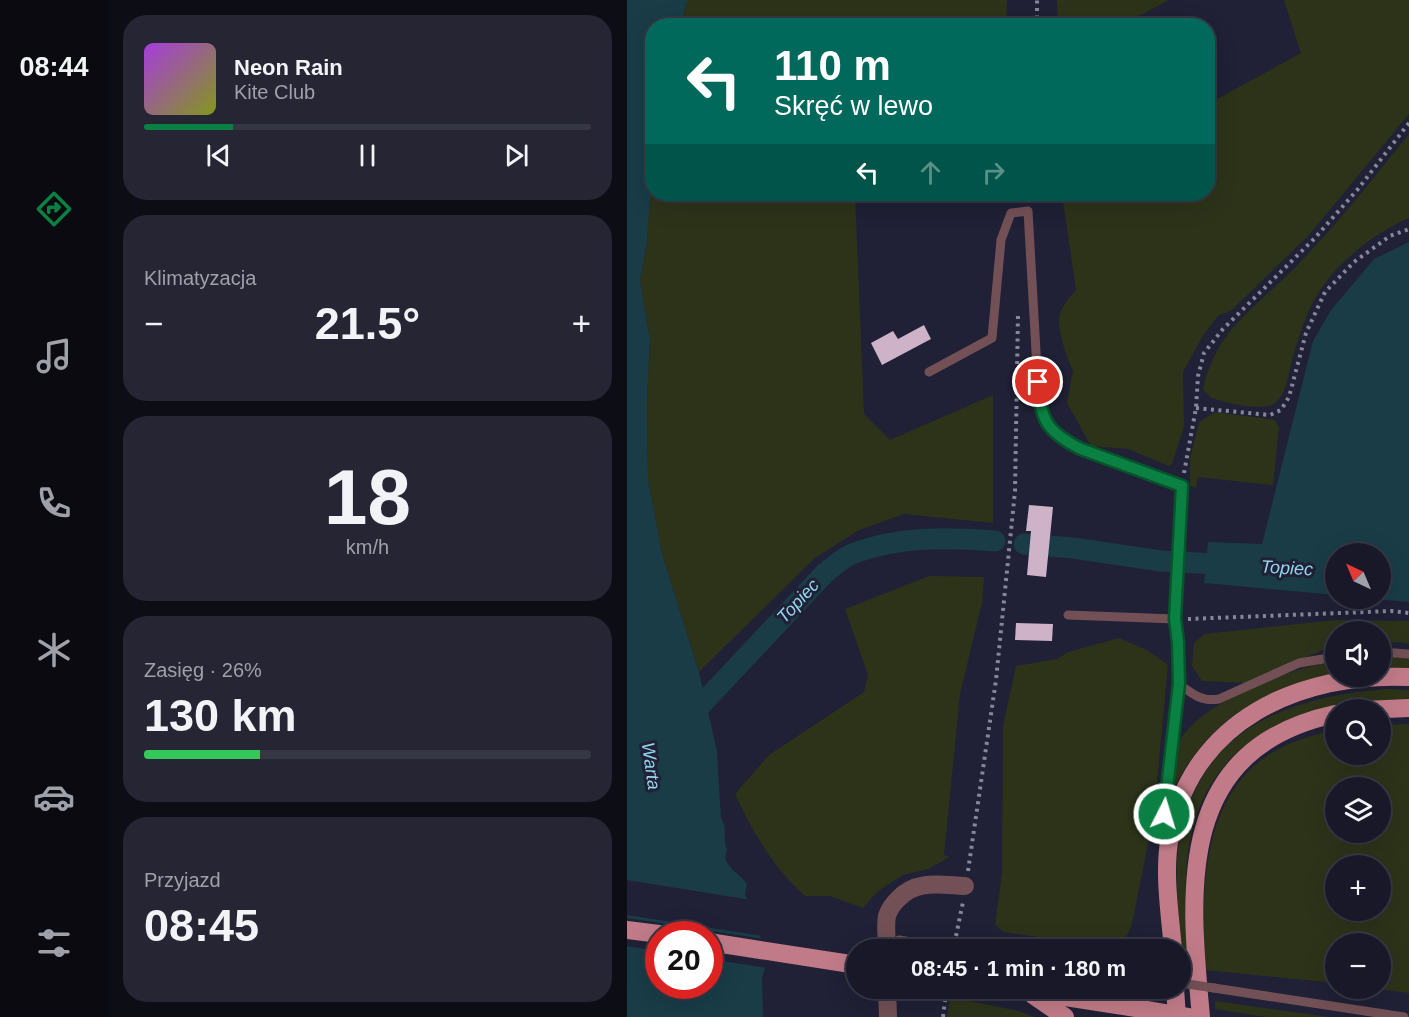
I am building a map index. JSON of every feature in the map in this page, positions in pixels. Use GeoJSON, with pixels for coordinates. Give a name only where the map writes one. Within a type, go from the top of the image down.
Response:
{"type":"FeatureCollection","features":[{"type":"Feature","properties":{"kind":"main road"},"geometry":{"type":"LineString","coordinates":[[1172,939],[1168,878],[1169,845],[1184,793],[1202,760],[1233,727],[1255,711],[1293,694],[1333,684],[1374,678],[1409,677]]}},
{"type":"Feature","properties":{"kind":"main road"},"geometry":{"type":"LineString","coordinates":[[1391,709],[1409,708]]}},
{"type":"Feature","properties":{"kind":"main road"},"geometry":{"type":"LineString","coordinates":[[1201,1017],[1197,969],[1195,885],[1200,842],[1211,805],[1236,767],[1252,751],[1292,727],[1325,717]]}},
{"type":"Feature","properties":{"kind":"main road"},"geometry":{"type":"LineString","coordinates":[[627,930],[645,932]]}},
{"type":"Feature","properties":{"kind":"main road"},"geometry":{"type":"LineString","coordinates":[[723,944],[846,963]]}},
{"type":"Feature","properties":{"kind":"main road"},"geometry":{"type":"LineString","coordinates":[[1040,999],[1065,1017]]}},
{"type":"Feature","properties":{"kind":"main road"},"geometry":{"type":"LineString","coordinates":[[1073,999],[1189,1017]]}},
{"type":"Feature","properties":{"kind":"main road"},"geometry":{"type":"LineString","coordinates":[[1176,999],[1177,1017]]}},
{"type":"Feature","properties":{"kind":"street"},"geometry":{"type":"LineString","coordinates":[[892,939],[887,919],[888,912],[908,890],[926,884],[965,886]]}},
{"type":"Feature","properties":{"kind":"street"},"geometry":{"type":"LineString","coordinates":[[888,999],[888,1017]]}},
{"type":"Feature","properties":{"kind":"lane"},"geometry":{"type":"LineString","coordinates":[[929,372],[992,338],[1001,240],[1011,213],[1028,211],[1039,404],[1046,423],[1066,442],[1081,449],[1182,486],[1175,619],[1179,684],[1164,814],[1172,829]]}},
{"type":"Feature","properties":{"kind":"lane"},"geometry":{"type":"LineString","coordinates":[[1068,615],[1175,619]]}},
{"type":"Feature","properties":{"kind":"lane"},"geometry":{"type":"LineString","coordinates":[[1391,653],[1409,654]]}},
{"type":"Feature","properties":{"kind":"lane"},"geometry":{"type":"LineString","coordinates":[[1179,684],[1207,701],[1219,699],[1299,663],[1325,659]]}},
{"type":"Feature","properties":{"kind":"lane"},"geometry":{"type":"LineString","coordinates":[[1191,985],[1371,1014],[1404,1017]]}},
{"type":"Feature","properties":{"kind":"path"},"geometry":{"type":"LineString","coordinates":[[1037,0],[1037,18]]}},
{"type":"Feature","properties":{"kind":"path"},"geometry":{"type":"LineString","coordinates":[[1182,486],[1196,408],[1198,376],[1204,353],[1224,329],[1314,239],[1358,189],[1409,123]]}},
{"type":"Feature","properties":{"kind":"path"},"geometry":{"type":"LineString","coordinates":[[1196,408],[1271,415],[1281,410],[1289,397],[1306,333],[1325,292],[1354,262],[1390,236],[1409,229]]}},
{"type":"Feature","properties":{"kind":"path"},"geometry":{"type":"LineString","coordinates":[[956,938],[996,680],[1015,491],[1018,305]]}},
{"type":"Feature","properties":{"kind":"path"},"geometry":{"type":"LineString","coordinates":[[1175,619],[1391,611],[1409,613]]}},
{"type":"Feature","properties":{"kind":"path"},"geometry":{"type":"LineString","coordinates":[[943,1017],[945,999]]}},
{"type":"Feature","properties":{"kind":"green space"},"geometry":{"type":"Polygon","coordinates":[[[689,0],[1007,0],[1006,18],[683,18],[689,0]]]}},
{"type":"Feature","properties":{"kind":"green space"},"geometry":{"type":"Polygon","coordinates":[[[1057,0],[1169,0],[1135,18],[1058,18],[1057,0]]]}},
{"type":"Feature","properties":{"kind":"green space"},"geometry":{"type":"Polygon","coordinates":[[[1284,0],[1409,0],[1409,114],[1309,235],[1232,310],[1218,316],[1204,334],[1183,372],[1184,427],[1172,464],[1169,466],[1128,449],[1091,446],[1067,403],[1073,370],[1063,345],[1059,319],[1063,307],[1076,290],[1063,201],[1215,201],[1215,100],[1301,53],[1284,0]]]}},
{"type":"Feature","properties":{"kind":"green space"},"geometry":{"type":"Polygon","coordinates":[[[1409,134],[1409,218],[1385,230],[1362,246],[1331,275],[1323,286],[1306,318],[1283,393],[1279,399],[1270,406],[1254,407],[1211,397],[1203,389],[1214,356],[1222,342],[1242,318],[1327,233],[1409,134]]]}},
{"type":"Feature","properties":{"kind":"green space"},"geometry":{"type":"Polygon","coordinates":[[[650,201],[855,201],[864,414],[890,440],[993,395],[993,523],[904,514],[859,530],[815,558],[699,672],[662,554],[648,479],[647,400],[650,339],[640,281],[647,242],[650,201]]]}},
{"type":"Feature","properties":{"kind":"green space"},"geometry":{"type":"Polygon","coordinates":[[[1215,412],[1275,420],[1279,427],[1273,485],[1198,477],[1196,488],[1190,486],[1190,459],[1199,422],[1215,412]]]}},
{"type":"Feature","properties":{"kind":"green space"},"geometry":{"type":"Polygon","coordinates":[[[929,576],[984,577],[982,603],[960,694],[944,855],[950,857],[928,869],[903,875],[878,891],[863,908],[830,896],[805,896],[783,873],[765,849],[735,794],[769,755],[864,692],[868,675],[845,609],[929,576]]]}},
{"type":"Feature","properties":{"kind":"green space"},"geometry":{"type":"Polygon","coordinates":[[[1335,620],[1409,621],[1409,644],[1391,642],[1391,621],[1326,621],[1335,620]]]}},
{"type":"Feature","properties":{"kind":"green space"},"geometry":{"type":"Polygon","coordinates":[[[1325,621],[1325,649],[1245,683],[1202,681],[1192,666],[1194,643],[1204,634],[1325,621]]]}},
{"type":"Feature","properties":{"kind":"green space"},"geometry":{"type":"Polygon","coordinates":[[[1119,638],[1147,650],[1168,665],[1154,814],[1132,924],[1125,939],[1052,939],[1004,932],[995,925],[1002,873],[1003,726],[1016,666],[1057,659],[1068,652],[1119,638]]]}},
{"type":"Feature","properties":{"kind":"green space"},"geometry":{"type":"Polygon","coordinates":[[[1391,657],[1409,658],[1409,672],[1391,672],[1391,657]]]}},
{"type":"Feature","properties":{"kind":"green space"},"geometry":{"type":"Polygon","coordinates":[[[1325,663],[1325,679],[1268,696],[1251,704],[1222,725],[1198,750],[1170,796],[1173,756],[1184,734],[1200,718],[1244,691],[1269,680],[1325,663]]]}},
{"type":"Feature","properties":{"kind":"green space"},"geometry":{"type":"Polygon","coordinates":[[[1386,689],[1409,690],[1409,701],[1325,699],[1325,709],[1297,717],[1265,732],[1237,753],[1214,780],[1197,813],[1188,853],[1187,939],[1181,939],[1177,893],[1179,841],[1189,805],[1210,765],[1229,744],[1251,727],[1275,714],[1302,704],[1329,697],[1386,689]]]}},
{"type":"Feature","properties":{"kind":"green space"},"geometry":{"type":"Polygon","coordinates":[[[1409,724],[1409,993],[1391,991],[1391,933],[1325,933],[1325,982],[1205,970],[1205,886],[1215,830],[1225,804],[1240,781],[1260,761],[1286,745],[1325,733],[1325,765],[1391,765],[1391,725],[1409,724]]]}},
{"type":"Feature","properties":{"kind":"green space"},"geometry":{"type":"Polygon","coordinates":[[[950,999],[960,999],[1019,1011],[1035,1017],[947,1017],[950,999]]]}},
{"type":"Feature","properties":{"kind":"green space"},"geometry":{"type":"Polygon","coordinates":[[[1215,1001],[1330,1017],[1266,1017],[1215,1009],[1215,1001]]]}},
{"type":"Feature","properties":{"kind":"water","name":"Warta"},"geometry":{"type":"Polygon","coordinates":[[[627,0],[689,0],[683,18],[645,18],[645,201],[650,201],[647,242],[640,281],[650,339],[647,400],[648,479],[662,554],[699,672],[717,751],[721,818],[727,850],[725,858],[747,884],[745,895],[758,922],[765,968],[762,978],[763,1017],[627,1017],[627,0]]]}},
{"type":"Feature","properties":{"kind":"water"},"geometry":{"type":"Polygon","coordinates":[[[1409,242],[1409,602],[1391,600],[1391,543],[1325,543],[1325,594],[1204,583],[1208,542],[1262,544],[1313,341],[1331,310],[1374,259],[1409,242]]]}},
{"type":"Feature","properties":{"kind":"pier"},"geometry":{"type":"Polygon","coordinates":[[[627,880],[751,900],[761,921],[763,936],[723,930],[723,921],[666,921],[627,915],[627,880]]]}},
{"type":"Feature","properties":{"kind":"pier"},"geometry":{"type":"Polygon","coordinates":[[[627,918],[647,921],[645,949],[627,946],[627,918]]]}},
{"type":"Feature","properties":{"kind":"pier"},"geometry":{"type":"Polygon","coordinates":[[[723,933],[764,939],[768,968],[723,961],[723,933]]]}},
{"type":"Feature","properties":{"kind":"building"},"geometry":{"type":"Polygon","coordinates":[[[924,325],[931,339],[882,365],[871,343],[893,331],[898,339],[924,325]]]}},
{"type":"Feature","properties":{"kind":"building"},"geometry":{"type":"Polygon","coordinates":[[[1029,505],[1053,507],[1046,577],[1027,575],[1031,531],[1026,531],[1029,505]]]}},
{"type":"Feature","properties":{"kind":"building"},"geometry":{"type":"Polygon","coordinates":[[[1016,623],[1053,624],[1052,641],[1015,640],[1016,623]]]}},
{"type":"Feature","properties":{"kind":"waterway","name":"Topiec"},"geometry":{"type":"LineString","coordinates":[[686,721],[825,573],[845,558],[869,548],[905,541],[923,539],[995,541]]}},
{"type":"Feature","properties":{"kind":"waterway","name":"Topiec"},"geometry":{"type":"LineString","coordinates":[[1024,544],[1073,548],[1161,561],[1233,565]]}},
{"type":"Feature","properties":{"kind":"route"},"geometry":{"type":"LineString","coordinates":[[1038,382],[1041,413],[1046,423],[1066,442],[1182,486],[1175,619],[1179,684],[1164,814]]}}]}
